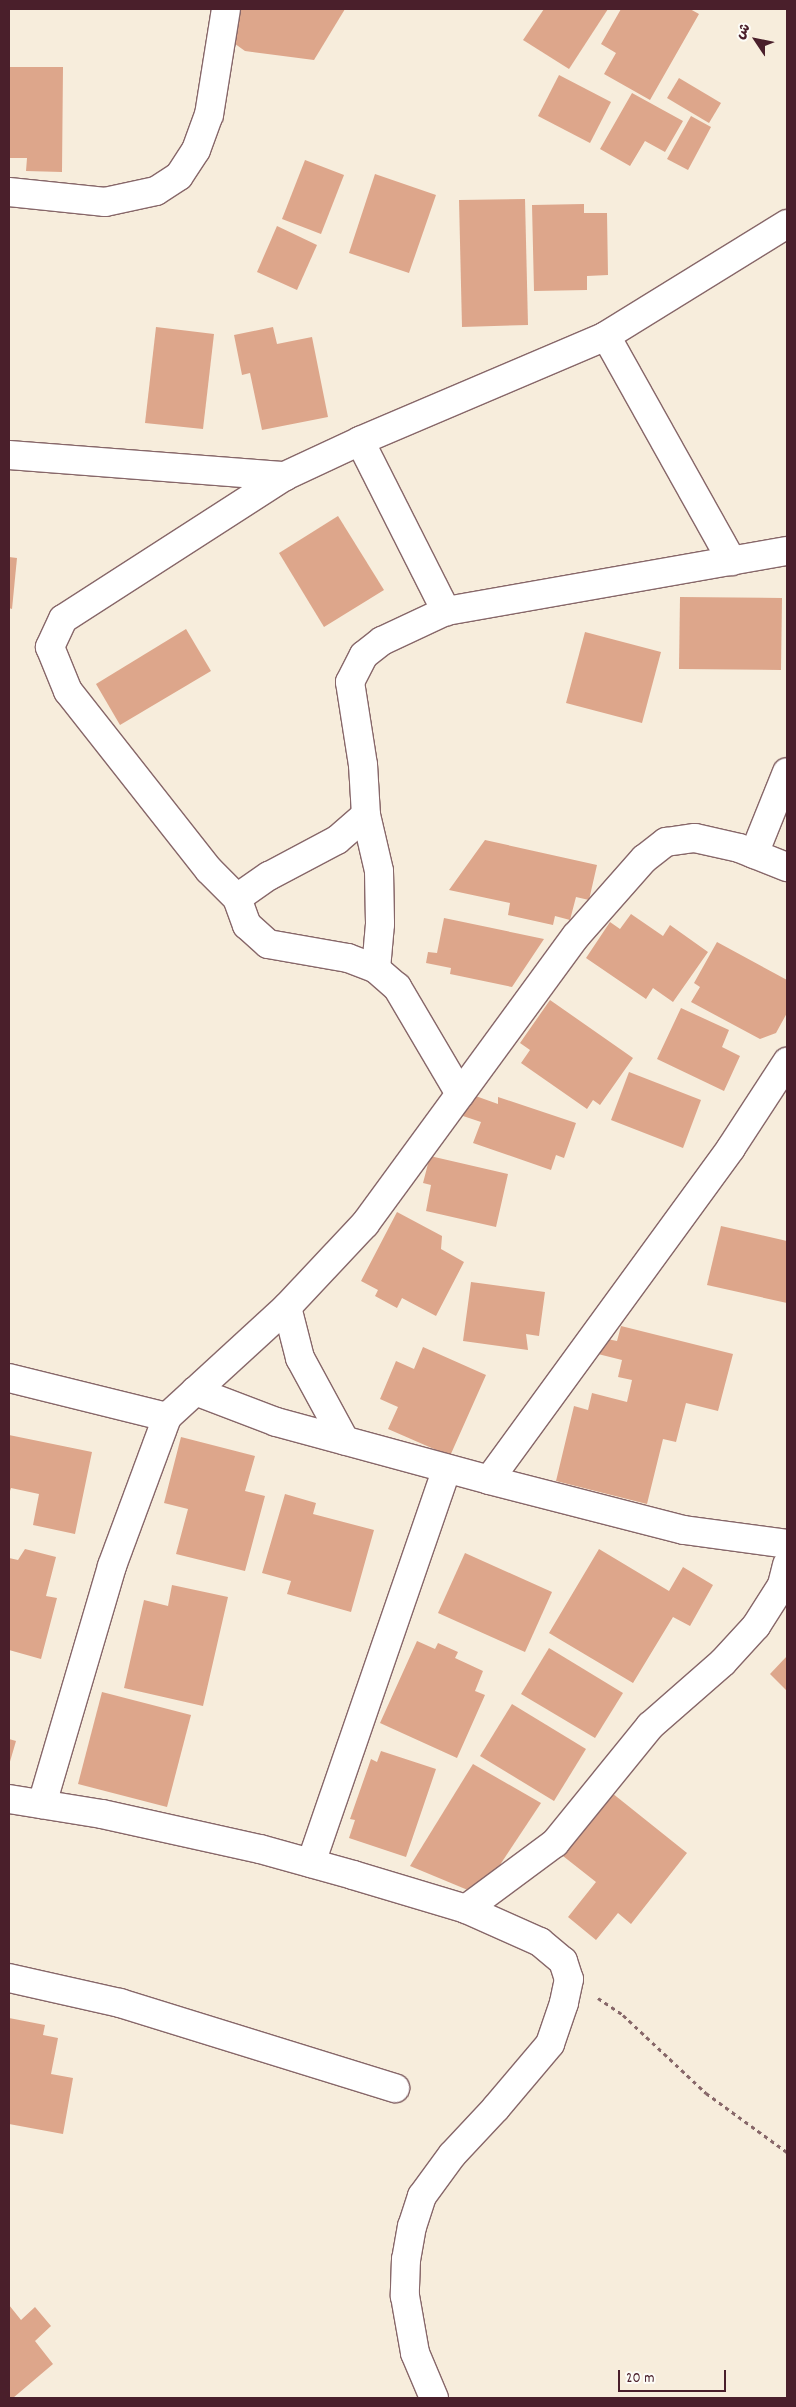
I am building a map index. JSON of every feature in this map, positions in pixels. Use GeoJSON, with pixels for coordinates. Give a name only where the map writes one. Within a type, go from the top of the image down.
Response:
{"type":"FeatureCollection","features":[{"type":"Feature","properties":{"kind":"street"},"geometry":{"type":"LineString","coordinates":[[9,192],[104,202],[156,191],[179,176],[196,150],[209,115],[226,9]]}},
{"type":"Feature","properties":{"kind":"street"},"geometry":{"type":"LineString","coordinates":[[460,1094],[397,987],[376,969],[348,958],[268,944],[247,925],[237,898],[209,870],[68,691],[50,646],[64,619],[285,476],[360,441],[606,336],[787,224]]}},
{"type":"Feature","properties":{"kind":"street"},"geometry":{"type":"LineString","coordinates":[[606,336],[732,561]]}},
{"type":"Feature","properties":{"kind":"street"},"geometry":{"type":"LineString","coordinates":[[360,441],[446,611]]}},
{"type":"Feature","properties":{"kind":"street"},"geometry":{"type":"LineString","coordinates":[[9,455],[285,476]]}},
{"type":"Feature","properties":{"kind":"street"},"geometry":{"type":"LineString","coordinates":[[376,969],[380,924],[379,872],[366,815],[363,765],[350,682],[364,655],[382,641],[446,611],[787,551]]}},
{"type":"Feature","properties":{"kind":"street"},"geometry":{"type":"LineString","coordinates":[[754,854],[787,772]]}},
{"type":"Feature","properties":{"kind":"street"},"geometry":{"type":"LineString","coordinates":[[237,898],[269,876],[337,840],[366,815]]}},
{"type":"Feature","properties":{"kind":"street"},"geometry":{"type":"LineString","coordinates":[[42,1804],[112,1566],[167,1417],[287,1307],[365,1224],[576,936],[644,859],[666,842],[695,838],[754,854],[787,867]]}},
{"type":"Feature","properties":{"kind":"street"},"geometry":{"type":"LineString","coordinates":[[489,1480],[731,1148],[787,1062]]}},
{"type":"Feature","properties":{"kind":"street"},"geometry":{"type":"LineString","coordinates":[[287,1307],[300,1358],[345,1441]]}},
{"type":"Feature","properties":{"kind":"street"},"geometry":{"type":"LineString","coordinates":[[9,1378],[167,1417]]}},
{"type":"Feature","properties":{"kind":"street"},"geometry":{"type":"LineString","coordinates":[[195,1391],[276,1422],[489,1480],[684,1530],[787,1544]]}},
{"type":"Feature","properties":{"kind":"street"},"geometry":{"type":"LineString","coordinates":[[311,1863],[447,1469]]}},
{"type":"Feature","properties":{"kind":"street"},"geometry":{"type":"LineString","coordinates":[[466,1909],[555,1843],[650,1726],[723,1662],[756,1626],[782,1585],[787,1565]]}},
{"type":"Feature","properties":{"kind":"street"},"geometry":{"type":"LineString","coordinates":[[9,1799],[111,1816],[260,1849],[311,1863],[466,1909],[540,1942],[563,1961],[569,1979],[564,2003],[550,2044],[496,2108],[452,2154],[422,2196],[412,2226],[406,2259],[405,2296],[415,2353],[434,2398]]}},
{"type":"Feature","properties":{"kind":"street"},"geometry":{"type":"LineString","coordinates":[[9,1978],[120,2003],[395,2088]]}},
{"type":"Feature","properties":{"kind":"path"},"geometry":{"type":"LineString","coordinates":[[569,1979],[623,2014],[706,2093],[787,2152]]}},
{"type":"Feature","properties":{"kind":"building"},"geometry":{"type":"Polygon","coordinates":[[[234,9],[345,9],[314,60],[245,51],[231,41],[234,9]]]}},
{"type":"Feature","properties":{"kind":"building"},"geometry":{"type":"Polygon","coordinates":[[[544,9],[608,9],[569,69],[523,40],[544,9]]]}},
{"type":"Feature","properties":{"kind":"building"},"geometry":{"type":"Polygon","coordinates":[[[621,9],[690,9],[699,14],[650,100],[604,74],[616,53],[601,44],[621,9]]]}},
{"type":"Feature","properties":{"kind":"building"},"geometry":{"type":"Polygon","coordinates":[[[9,67],[63,67],[62,172],[26,171],[27,158],[9,158],[9,67]]]}},
{"type":"Feature","properties":{"kind":"building"},"geometry":{"type":"Polygon","coordinates":[[[559,75],[611,102],[590,143],[538,116],[559,75]]]}},
{"type":"Feature","properties":{"kind":"building"},"geometry":{"type":"Polygon","coordinates":[[[679,78],[721,103],[709,123],[667,98],[679,78]]]}},
{"type":"Feature","properties":{"kind":"building"},"geometry":{"type":"Polygon","coordinates":[[[632,93],[683,121],[665,152],[645,141],[630,166],[600,149],[632,93]]]}},
{"type":"Feature","properties":{"kind":"building"},"geometry":{"type":"Polygon","coordinates":[[[691,116],[711,127],[688,170],[667,159],[691,116]]]}},
{"type":"Feature","properties":{"kind":"building"},"geometry":{"type":"Polygon","coordinates":[[[305,160],[344,175],[321,234],[282,219],[305,160]]]}},
{"type":"Feature","properties":{"kind":"building"},"geometry":{"type":"Polygon","coordinates":[[[375,174],[436,195],[409,273],[349,253],[375,174]]]}},
{"type":"Feature","properties":{"kind":"building"},"geometry":{"type":"Polygon","coordinates":[[[525,199],[528,325],[462,327],[459,200],[525,199]]]}},
{"type":"Feature","properties":{"kind":"building"},"geometry":{"type":"Polygon","coordinates":[[[584,204],[584,213],[607,213],[608,275],[587,276],[587,290],[534,291],[532,205],[584,204]]]}},
{"type":"Feature","properties":{"kind":"building"},"geometry":{"type":"Polygon","coordinates":[[[277,226],[317,245],[297,290],[257,272],[277,226]]]}},
{"type":"Feature","properties":{"kind":"building"},"geometry":{"type":"Polygon","coordinates":[[[156,327],[214,334],[203,429],[145,423],[156,327]]]}},
{"type":"Feature","properties":{"kind":"building"},"geometry":{"type":"Polygon","coordinates":[[[273,327],[277,344],[312,337],[328,417],[262,430],[250,373],[242,375],[234,335],[273,327]]]}},
{"type":"Feature","properties":{"kind":"building"},"geometry":{"type":"Polygon","coordinates":[[[338,516],[384,590],[324,627],[279,553],[338,516]]]}},
{"type":"Feature","properties":{"kind":"building"},"geometry":{"type":"Polygon","coordinates":[[[9,557],[17,558],[12,609],[9,608],[9,557]]]}},
{"type":"Feature","properties":{"kind":"building"},"geometry":{"type":"Polygon","coordinates":[[[680,597],[782,598],[781,670],[679,669],[680,597]]]}},
{"type":"Feature","properties":{"kind":"building"},"geometry":{"type":"Polygon","coordinates":[[[186,629],[211,671],[120,725],[96,684],[186,629]]]}},
{"type":"Feature","properties":{"kind":"building"},"geometry":{"type":"Polygon","coordinates":[[[585,632],[661,652],[642,723],[566,703],[585,632]]]}},
{"type":"Feature","properties":{"kind":"building"},"geometry":{"type":"Polygon","coordinates":[[[485,840],[597,865],[589,900],[576,897],[570,920],[555,916],[553,925],[508,915],[510,903],[449,890],[485,840]]]}},
{"type":"Feature","properties":{"kind":"building"},"geometry":{"type":"Polygon","coordinates":[[[631,914],[663,936],[670,925],[708,952],[673,1002],[653,988],[646,999],[586,958],[610,922],[620,929],[631,914]]]}},
{"type":"Feature","properties":{"kind":"building"},"geometry":{"type":"Polygon","coordinates":[[[444,918],[544,939],[512,987],[450,974],[451,968],[426,963],[428,952],[437,953],[444,918]]]}},
{"type":"Feature","properties":{"kind":"building"},"geometry":{"type":"Polygon","coordinates":[[[717,942],[787,980],[787,1013],[776,1033],[760,1039],[691,1002],[700,987],[694,983],[717,942]]]}},
{"type":"Feature","properties":{"kind":"building"},"geometry":{"type":"Polygon","coordinates":[[[550,1000],[633,1058],[600,1105],[593,1100],[587,1109],[521,1063],[530,1050],[520,1043],[550,1000]]]}},
{"type":"Feature","properties":{"kind":"building"},"geometry":{"type":"Polygon","coordinates":[[[681,1008],[729,1030],[722,1047],[740,1056],[724,1091],[657,1059],[681,1008]]]}},
{"type":"Feature","properties":{"kind":"building"},"geometry":{"type":"Polygon","coordinates":[[[629,1072],[701,1100],[683,1148],[611,1120],[629,1072]]]}},
{"type":"Feature","properties":{"kind":"building"},"geometry":{"type":"Polygon","coordinates":[[[470,1094],[498,1104],[498,1097],[576,1123],[564,1158],[556,1155],[551,1170],[473,1143],[481,1122],[463,1116],[470,1094]]]}},
{"type":"Feature","properties":{"kind":"building"},"geometry":{"type":"Polygon","coordinates":[[[430,1156],[508,1174],[496,1227],[426,1211],[431,1185],[423,1183],[430,1156]]]}},
{"type":"Feature","properties":{"kind":"building"},"geometry":{"type":"Polygon","coordinates":[[[397,1212],[442,1236],[441,1249],[464,1262],[436,1316],[402,1298],[397,1308],[375,1296],[378,1290],[361,1281],[397,1212]]]}},
{"type":"Feature","properties":{"kind":"building"},"geometry":{"type":"Polygon","coordinates":[[[721,1226],[787,1241],[787,1303],[707,1285],[721,1226]]]}},
{"type":"Feature","properties":{"kind":"building"},"geometry":{"type":"Polygon","coordinates":[[[471,1282],[545,1292],[539,1336],[526,1334],[528,1350],[463,1341],[471,1282]]]}},
{"type":"Feature","properties":{"kind":"building"},"geometry":{"type":"Polygon","coordinates":[[[621,1326],[733,1354],[718,1411],[686,1403],[676,1442],[663,1439],[647,1504],[556,1481],[574,1406],[588,1410],[592,1393],[627,1402],[632,1380],[618,1377],[622,1360],[598,1354],[602,1338],[617,1341],[621,1326]]]}},
{"type":"Feature","properties":{"kind":"building"},"geometry":{"type":"Polygon","coordinates":[[[423,1347],[486,1375],[450,1456],[388,1429],[398,1407],[380,1399],[396,1361],[414,1369],[423,1347]]]}},
{"type":"Feature","properties":{"kind":"building"},"geometry":{"type":"Polygon","coordinates":[[[9,1435],[92,1452],[75,1534],[33,1525],[39,1494],[11,1488],[9,1494],[9,1435]]]}},
{"type":"Feature","properties":{"kind":"building"},"geometry":{"type":"Polygon","coordinates":[[[181,1437],[255,1456],[245,1491],[265,1496],[245,1571],[176,1554],[188,1509],[164,1503],[181,1437]]]}},
{"type":"Feature","properties":{"kind":"building"},"geometry":{"type":"Polygon","coordinates":[[[285,1494],[316,1503],[313,1514],[374,1530],[351,1612],[287,1594],[291,1581],[262,1573],[285,1494]]]}},
{"type":"Feature","properties":{"kind":"building"},"geometry":{"type":"Polygon","coordinates":[[[25,1549],[56,1557],[46,1596],[57,1598],[41,1659],[9,1650],[9,1558],[18,1560],[25,1549]]]}},
{"type":"Feature","properties":{"kind":"building"},"geometry":{"type":"Polygon","coordinates":[[[599,1549],[669,1591],[683,1567],[713,1585],[690,1626],[673,1617],[633,1683],[549,1633],[599,1549]]]}},
{"type":"Feature","properties":{"kind":"building"},"geometry":{"type":"Polygon","coordinates":[[[465,1553],[552,1592],[525,1652],[438,1613],[465,1553]]]}},
{"type":"Feature","properties":{"kind":"building"},"geometry":{"type":"Polygon","coordinates":[[[172,1585],[228,1597],[203,1706],[124,1688],[144,1600],[168,1606],[172,1585]]]}},
{"type":"Feature","properties":{"kind":"building"},"geometry":{"type":"Polygon","coordinates":[[[417,1641],[435,1649],[438,1643],[458,1652],[455,1658],[483,1671],[475,1691],[485,1695],[457,1758],[380,1723],[417,1641]]]}},
{"type":"Feature","properties":{"kind":"building"},"geometry":{"type":"Polygon","coordinates":[[[549,1648],[623,1693],[595,1738],[521,1694],[549,1648]]]}},
{"type":"Feature","properties":{"kind":"building"},"geometry":{"type":"Polygon","coordinates":[[[787,1656],[787,1691],[770,1674],[787,1656]]]}},
{"type":"Feature","properties":{"kind":"building"},"geometry":{"type":"Polygon","coordinates":[[[102,1692],[191,1715],[167,1807],[78,1784],[102,1692]]]}},
{"type":"Feature","properties":{"kind":"building"},"geometry":{"type":"Polygon","coordinates":[[[512,1704],[586,1749],[554,1801],[480,1756],[512,1704]]]}},
{"type":"Feature","properties":{"kind":"building"},"geometry":{"type":"Polygon","coordinates":[[[9,1739],[16,1741],[9,1765],[9,1739]]]}},
{"type":"Feature","properties":{"kind":"building"},"geometry":{"type":"Polygon","coordinates":[[[381,1751],[436,1769],[406,1857],[349,1838],[355,1820],[350,1819],[371,1759],[377,1762],[381,1751]]]}},
{"type":"Feature","properties":{"kind":"building"},"geometry":{"type":"Polygon","coordinates":[[[473,1764],[541,1803],[488,1883],[475,1893],[410,1866],[473,1764]]]}},
{"type":"Feature","properties":{"kind":"building"},"geometry":{"type":"Polygon","coordinates":[[[612,1793],[687,1853],[631,1924],[618,1913],[596,1940],[568,1917],[596,1882],[563,1856],[612,1793]]]}},
{"type":"Feature","properties":{"kind":"building"},"geometry":{"type":"Polygon","coordinates":[[[9,2018],[45,2025],[43,2035],[58,2038],[51,2074],[73,2078],[63,2134],[9,2124],[9,2018]]]}},
{"type":"Feature","properties":{"kind":"building"},"geometry":{"type":"Polygon","coordinates":[[[9,2305],[21,2320],[35,2307],[51,2326],[35,2341],[53,2364],[13,2398],[9,2398],[9,2305]]]}}]}
